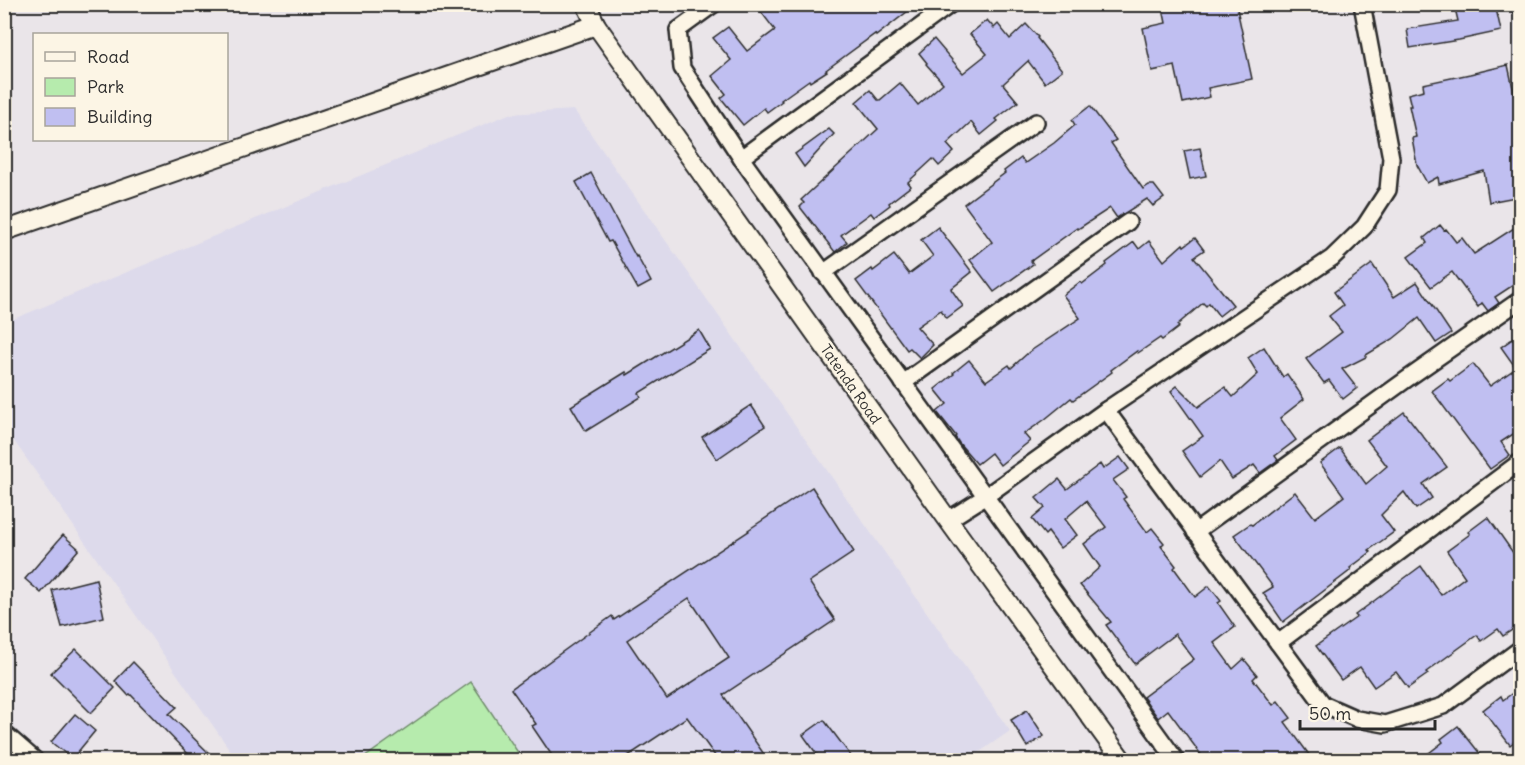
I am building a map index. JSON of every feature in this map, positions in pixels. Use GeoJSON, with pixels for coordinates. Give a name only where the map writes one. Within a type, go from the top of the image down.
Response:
{"type":"FeatureCollection","features":[{"type":"Feature","properties":{"kind":"street","name":"Tatenda Road"},"geometry":{"type":"LineString","coordinates":[[586,4],[596,25],[948,520],[1122,760]]}},
{"type":"Feature","properties":{"kind":"street"},"geometry":{"type":"LineString","coordinates":[[714,4],[678,30],[682,68],[741,158],[823,273],[1176,760]]}},
{"type":"Feature","properties":{"kind":"street"},"geometry":{"type":"LineString","coordinates":[[741,158],[951,4]]}},
{"type":"Feature","properties":{"kind":"street"},"geometry":{"type":"LineString","coordinates":[[948,520],[986,496],[1106,410],[1332,258],[1364,227],[1388,190],[1391,158],[1362,4]]}},
{"type":"Feature","properties":{"kind":"street"},"geometry":{"type":"LineString","coordinates":[[4,231],[596,25]]}},
{"type":"Feature","properties":{"kind":"street"},"geometry":{"type":"LineString","coordinates":[[823,273],[1036,122]]}},
{"type":"Feature","properties":{"kind":"street"},"geometry":{"type":"LineString","coordinates":[[903,383],[1128,222]]}},
{"type":"Feature","properties":{"kind":"street"},"geometry":{"type":"LineString","coordinates":[[1195,532],[1521,300]]}},
{"type":"Feature","properties":{"kind":"street"},"geometry":{"type":"LineString","coordinates":[[1106,410],[1323,704],[1357,719],[1385,724],[1443,706],[1521,650]]}},
{"type":"Feature","properties":{"kind":"street"},"geometry":{"type":"LineString","coordinates":[[1278,643],[1521,462]]}},
{"type":"Feature","properties":{"kind":"street"},"geometry":{"type":"LineString","coordinates":[[4,733],[35,760]]}},
{"type":"Feature","properties":{"kind":"shaded area"},"geometry":{"type":"Polygon","coordinates":[[[574,110],[1010,731],[968,760],[237,760],[5,428],[4,323],[509,114],[574,110]]]}},
{"type":"Feature","properties":{"kind":"green space"},"geometry":{"type":"Polygon","coordinates":[[[471,682],[523,760],[361,760],[471,682]]]}},
{"type":"Feature","properties":{"kind":"building"},"geometry":{"type":"Polygon","coordinates":[[[755,4],[917,4],[827,71],[810,82],[809,80],[767,112],[764,108],[743,125],[721,98],[726,94],[712,76],[731,60],[713,38],[728,27],[747,51],[775,30],[755,4]]]}},
{"type":"Feature","properties":{"kind":"building"},"geometry":{"type":"Polygon","coordinates":[[[1162,4],[1236,4],[1252,79],[1208,88],[1210,97],[1183,103],[1175,66],[1152,71],[1143,28],[1166,23],[1162,4]]]}},
{"type":"Feature","properties":{"kind":"building"},"geometry":{"type":"Polygon","coordinates":[[[1454,4],[1495,4],[1501,31],[1410,48],[1407,29],[1458,21],[1454,4]]]}},
{"type":"Feature","properties":{"kind":"building"},"geometry":{"type":"Polygon","coordinates":[[[987,20],[994,28],[998,24],[1010,39],[1026,24],[1062,70],[1045,83],[1028,61],[1003,84],[1018,102],[996,119],[998,121],[981,135],[971,122],[947,144],[954,152],[939,166],[933,159],[908,182],[911,186],[889,203],[890,205],[874,217],[871,213],[841,235],[847,242],[835,252],[800,207],[804,203],[801,200],[878,129],[856,102],[870,90],[880,100],[900,83],[918,105],[943,83],[919,53],[934,39],[963,73],[987,54],[970,34],[987,20]]]}},
{"type":"Feature","properties":{"kind":"building"},"geometry":{"type":"Polygon","coordinates":[[[1508,65],[1521,137],[1517,140],[1521,170],[1521,196],[1489,202],[1484,171],[1439,184],[1438,177],[1427,183],[1417,165],[1412,138],[1416,137],[1408,94],[1424,90],[1423,84],[1508,65]]]}},
{"type":"Feature","properties":{"kind":"building"},"geometry":{"type":"Polygon","coordinates":[[[1090,106],[1116,140],[1111,143],[1143,189],[1154,185],[1164,198],[1153,206],[1147,199],[1117,218],[1110,208],[1031,261],[1033,264],[994,292],[970,260],[992,242],[964,204],[1021,158],[1025,163],[1054,143],[1075,125],[1072,120],[1090,106]]]}},
{"type":"Feature","properties":{"kind":"building"},"geometry":{"type":"Polygon","coordinates":[[[829,129],[834,134],[804,167],[795,154],[829,129]]]}},
{"type":"Feature","properties":{"kind":"building"},"geometry":{"type":"Polygon","coordinates":[[[1200,148],[1206,176],[1190,179],[1184,151],[1200,148]]]}},
{"type":"Feature","properties":{"kind":"building"},"geometry":{"type":"Polygon","coordinates":[[[591,173],[651,282],[638,289],[611,241],[608,242],[576,182],[591,173]]]}},
{"type":"Feature","properties":{"kind":"building"},"geometry":{"type":"Polygon","coordinates":[[[1440,225],[1456,242],[1462,238],[1474,254],[1514,228],[1521,239],[1521,277],[1514,282],[1515,284],[1495,297],[1499,303],[1488,311],[1482,303],[1478,307],[1452,272],[1431,287],[1408,257],[1427,243],[1424,238],[1440,225]]]}},
{"type":"Feature","properties":{"kind":"building"},"geometry":{"type":"Polygon","coordinates":[[[938,227],[972,272],[951,289],[963,306],[947,318],[941,310],[917,327],[933,345],[920,358],[910,348],[907,350],[856,281],[894,255],[909,274],[933,256],[921,240],[938,227]]]}},
{"type":"Feature","properties":{"kind":"building"},"geometry":{"type":"Polygon","coordinates":[[[1195,238],[1204,250],[1194,257],[1233,305],[1219,316],[1209,303],[1206,306],[1203,303],[1162,340],[1160,338],[1138,353],[1137,351],[1111,370],[1112,372],[1073,400],[1071,398],[1024,434],[1030,441],[1000,465],[991,453],[977,464],[937,412],[947,404],[935,389],[969,360],[986,381],[1009,365],[1011,368],[1029,352],[1080,318],[1063,295],[1080,282],[1082,284],[1134,242],[1139,249],[1149,241],[1164,261],[1183,244],[1184,246],[1195,238]]]}},
{"type":"Feature","properties":{"kind":"building"},"geometry":{"type":"Polygon","coordinates":[[[1372,264],[1394,297],[1417,282],[1451,333],[1436,343],[1419,318],[1366,357],[1342,369],[1357,388],[1343,399],[1329,380],[1324,383],[1306,359],[1342,332],[1329,316],[1343,305],[1334,292],[1372,264]]]}},
{"type":"Feature","properties":{"kind":"building"},"geometry":{"type":"Polygon","coordinates":[[[699,330],[710,349],[639,393],[641,397],[586,431],[571,406],[626,372],[627,375],[699,330]]]}},
{"type":"Feature","properties":{"kind":"building"},"geometry":{"type":"Polygon","coordinates":[[[1521,333],[1521,429],[1501,442],[1510,455],[1490,469],[1432,391],[1473,364],[1490,386],[1516,368],[1501,347],[1521,333]]]}},
{"type":"Feature","properties":{"kind":"building"},"geometry":{"type":"Polygon","coordinates":[[[1264,347],[1283,377],[1287,374],[1304,399],[1280,418],[1296,440],[1275,456],[1278,460],[1260,473],[1254,465],[1232,479],[1220,461],[1200,477],[1182,451],[1203,436],[1171,391],[1177,386],[1198,407],[1225,387],[1233,397],[1258,374],[1248,358],[1264,347]]]}},
{"type":"Feature","properties":{"kind":"building"},"geometry":{"type":"Polygon","coordinates":[[[751,405],[765,426],[717,459],[702,437],[751,405]]]}},
{"type":"Feature","properties":{"kind":"building"},"geometry":{"type":"Polygon","coordinates":[[[1404,412],[1447,467],[1423,484],[1432,498],[1416,509],[1404,492],[1381,515],[1394,532],[1369,550],[1371,552],[1350,568],[1351,570],[1283,622],[1263,593],[1273,587],[1234,535],[1250,524],[1252,525],[1295,492],[1315,518],[1344,496],[1320,463],[1340,448],[1366,484],[1387,466],[1367,440],[1404,412]]]}},
{"type":"Feature","properties":{"kind":"building"},"geometry":{"type":"Polygon","coordinates":[[[1120,457],[1129,469],[1113,480],[1126,497],[1123,499],[1147,532],[1152,528],[1164,543],[1161,546],[1195,597],[1209,586],[1221,601],[1218,603],[1235,627],[1214,643],[1233,669],[1244,659],[1257,675],[1253,679],[1273,705],[1278,701],[1291,718],[1285,722],[1313,760],[1205,760],[1168,710],[1158,718],[1143,697],[1194,659],[1175,634],[1135,664],[1106,625],[1111,622],[1080,585],[1100,567],[1084,544],[1106,527],[1086,501],[1065,519],[1077,535],[1060,548],[1048,532],[1045,535],[1032,519],[1045,508],[1036,498],[1059,479],[1067,489],[1100,464],[1103,469],[1120,457]]]}},
{"type":"Feature","properties":{"kind":"building"},"geometry":{"type":"Polygon","coordinates":[[[812,487],[854,552],[809,582],[835,620],[723,695],[768,760],[718,760],[687,717],[622,760],[555,760],[532,726],[536,724],[511,689],[612,616],[614,620],[812,487]],[[689,598],[627,640],[667,699],[729,658],[689,598]]]}},
{"type":"Feature","properties":{"kind":"building"},"geometry":{"type":"Polygon","coordinates":[[[1488,517],[1521,564],[1521,624],[1503,636],[1498,629],[1481,641],[1477,635],[1408,688],[1396,672],[1374,687],[1360,667],[1341,680],[1316,646],[1421,566],[1441,595],[1465,577],[1447,551],[1488,517]]]}},
{"type":"Feature","properties":{"kind":"building"},"geometry":{"type":"Polygon","coordinates":[[[63,535],[79,549],[41,593],[25,579],[63,535]]]}},
{"type":"Feature","properties":{"kind":"building"},"geometry":{"type":"Polygon","coordinates":[[[96,579],[104,617],[62,627],[52,590],[96,579]]]}},
{"type":"Feature","properties":{"kind":"building"},"geometry":{"type":"Polygon","coordinates":[[[76,649],[115,688],[91,713],[51,673],[76,649]]]}},
{"type":"Feature","properties":{"kind":"building"},"geometry":{"type":"Polygon","coordinates":[[[133,662],[177,707],[169,714],[216,760],[194,760],[115,681],[133,662]]]}},
{"type":"Feature","properties":{"kind":"building"},"geometry":{"type":"Polygon","coordinates":[[[1521,687],[1521,736],[1510,745],[1483,710],[1501,696],[1503,700],[1521,687]]]}},
{"type":"Feature","properties":{"kind":"building"},"geometry":{"type":"Polygon","coordinates":[[[1027,710],[1044,736],[1027,747],[1011,720],[1027,710]]]}},
{"type":"Feature","properties":{"kind":"building"},"geometry":{"type":"Polygon","coordinates":[[[75,714],[95,731],[72,759],[51,742],[75,714]]]}},
{"type":"Feature","properties":{"kind":"building"},"geometry":{"type":"Polygon","coordinates":[[[824,720],[854,760],[821,760],[803,735],[824,720]]]}},
{"type":"Feature","properties":{"kind":"building"},"geometry":{"type":"Polygon","coordinates":[[[1458,726],[1485,760],[1420,760],[1443,742],[1441,739],[1458,726]]]}}]}
